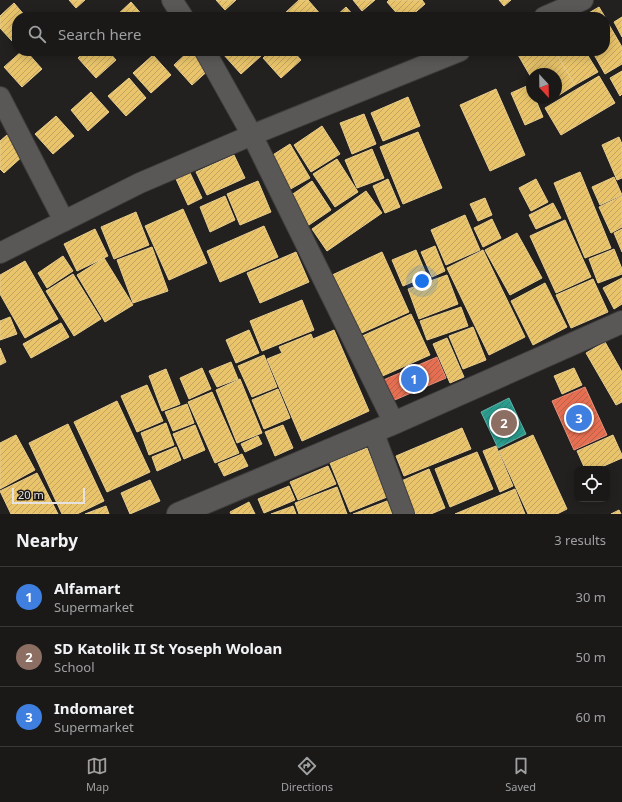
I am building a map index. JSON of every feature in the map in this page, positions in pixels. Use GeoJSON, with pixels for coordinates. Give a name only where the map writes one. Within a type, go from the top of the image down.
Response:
{"type":"FeatureCollection","features":[{"type":"Feature","properties":{"kind":"main road"},"geometry":{"type":"LineString","coordinates":[[178,514],[394,423],[622,322]]}},
{"type":"Feature","properties":{"kind":"street"},"geometry":{"type":"LineString","coordinates":[[172,0],[180,12]]}},
{"type":"Feature","properties":{"kind":"street"},"geometry":{"type":"LineString","coordinates":[[555,12],[583,0]]}},
{"type":"Feature","properties":{"kind":"street"},"geometry":{"type":"LineString","coordinates":[[208,56],[252,135],[394,423]]}},
{"type":"Feature","properties":{"kind":"street"},"geometry":{"type":"LineString","coordinates":[[0,253],[140,183],[252,135],[448,56]]}},
{"type":"Feature","properties":{"kind":"street"},"geometry":{"type":"LineString","coordinates":[[0,97],[64,221]]}},
{"type":"Feature","properties":{"kind":"street"},"geometry":{"type":"LineString","coordinates":[[373,431],[404,514]]}},
{"type":"Feature","properties":{"kind":"building: Homes"},"geometry":{"type":"Polygon","coordinates":[[[69,0],[85,0],[76,8],[69,0]]]}},
{"type":"Feature","properties":{"kind":"building: Homes"},"geometry":{"type":"Polygon","coordinates":[[[216,0],[236,0],[225,10],[216,0]]]}},
{"type":"Feature","properties":{"kind":"building: Homes"},"geometry":{"type":"Polygon","coordinates":[[[299,0],[308,0],[318,12],[286,12],[299,0]]]}},
{"type":"Feature","properties":{"kind":"building: Homes"},"geometry":{"type":"Polygon","coordinates":[[[353,0],[375,0],[362,11],[353,0]]]}},
{"type":"Feature","properties":{"kind":"building: Homes"},"geometry":{"type":"Polygon","coordinates":[[[389,0],[422,0],[425,4],[416,12],[396,12],[387,2],[389,0]]]}},
{"type":"Feature","properties":{"kind":"building: Homes"},"geometry":{"type":"Polygon","coordinates":[[[499,0],[511,0],[504,6],[499,0]]]}},
{"type":"Feature","properties":{"kind":"building: Homes"},"geometry":{"type":"Polygon","coordinates":[[[131,2],[140,12],[120,12],[131,2]]]}},
{"type":"Feature","properties":{"kind":"building: Homes"},"geometry":{"type":"Polygon","coordinates":[[[14,3],[22,12],[12,12],[12,41],[0,28],[0,16],[14,3]]]}},
{"type":"Feature","properties":{"kind":"building: Homes"},"geometry":{"type":"Polygon","coordinates":[[[346,7],[350,12],[340,12],[346,7]]]}},
{"type":"Feature","properties":{"kind":"building: Homes"},"geometry":{"type":"Polygon","coordinates":[[[599,7],[602,12],[590,12],[599,7]]]}},
{"type":"Feature","properties":{"kind":"building: Homes"},"geometry":{"type":"Polygon","coordinates":[[[622,17],[622,37],[614,22],[622,17]]]}},
{"type":"Feature","properties":{"kind":"building: Homes"},"geometry":{"type":"Polygon","coordinates":[[[610,27],[622,47],[622,64],[605,74],[595,56],[610,56],[610,27]]]}},
{"type":"Feature","properties":{"kind":"building: Homes"},"geometry":{"type":"Polygon","coordinates":[[[16,56],[30,56],[42,69],[22,87],[4,67],[16,56]]]}},
{"type":"Feature","properties":{"kind":"building: Homes"},"geometry":{"type":"Polygon","coordinates":[[[80,56],[112,56],[116,60],[96,78],[78,58],[80,56]]]}},
{"type":"Feature","properties":{"kind":"building: Homes"},"geometry":{"type":"Polygon","coordinates":[[[152,56],[154,56],[171,75],[151,93],[133,73],[152,56]]]}},
{"type":"Feature","properties":{"kind":"building: Homes"},"geometry":{"type":"Polygon","coordinates":[[[184,56],[202,56],[212,67],[192,85],[174,65],[184,56]]]}},
{"type":"Feature","properties":{"kind":"building: Homes"},"geometry":{"type":"Polygon","coordinates":[[[225,56],[261,56],[241,74],[225,56]]]}},
{"type":"Feature","properties":{"kind":"building: Homes"},"geometry":{"type":"Polygon","coordinates":[[[265,56],[297,56],[301,60],[281,78],[263,58],[265,56]]]}},
{"type":"Feature","properties":{"kind":"building: Homes"},"geometry":{"type":"Polygon","coordinates":[[[519,56],[558,56],[575,85],[562,93],[562,68],[526,69],[519,56]]]}},
{"type":"Feature","properties":{"kind":"building: Homes"},"geometry":{"type":"Polygon","coordinates":[[[558,56],[588,56],[598,72],[575,85],[558,56]]]}},
{"type":"Feature","properties":{"kind":"building: Homes"},"geometry":{"type":"Polygon","coordinates":[[[622,71],[622,94],[620,96],[610,78],[622,71]]]}},
{"type":"Feature","properties":{"kind":"building: Homes"},"geometry":{"type":"Polygon","coordinates":[[[599,76],[615,103],[561,135],[545,108],[552,104],[562,104],[562,98],[599,76]]]}},
{"type":"Feature","properties":{"kind":"building: Homes"},"geometry":{"type":"Polygon","coordinates":[[[129,78],[146,98],[126,116],[108,96],[129,78]]]}},
{"type":"Feature","properties":{"kind":"building: Homes"},"geometry":{"type":"Polygon","coordinates":[[[526,86],[526,104],[538,104],[543,117],[525,125],[511,93],[526,86]]]}},
{"type":"Feature","properties":{"kind":"building: Homes"},"geometry":{"type":"Polygon","coordinates":[[[496,89],[525,155],[490,171],[460,105],[496,89]]]}},
{"type":"Feature","properties":{"kind":"building: Homes"},"geometry":{"type":"Polygon","coordinates":[[[91,92],[109,112],[88,131],[71,110],[91,92]]]}},
{"type":"Feature","properties":{"kind":"building: Homes"},"geometry":{"type":"Polygon","coordinates":[[[408,97],[420,126],[383,141],[371,113],[408,97]]]}},
{"type":"Feature","properties":{"kind":"building: Homes"},"geometry":{"type":"Polygon","coordinates":[[[364,114],[376,144],[352,154],[340,123],[364,114]]]}},
{"type":"Feature","properties":{"kind":"building: Homes"},"geometry":{"type":"Polygon","coordinates":[[[56,116],[74,136],[53,154],[35,134],[56,116]]]}},
{"type":"Feature","properties":{"kind":"building: Homes"},"geometry":{"type":"Polygon","coordinates":[[[322,126],[340,154],[311,172],[294,145],[322,126]]]}},
{"type":"Feature","properties":{"kind":"building: Homes"},"geometry":{"type":"Polygon","coordinates":[[[418,132],[442,188],[403,204],[380,147],[418,132]]]}},
{"type":"Feature","properties":{"kind":"building: Homes"},"geometry":{"type":"Polygon","coordinates":[[[7,135],[24,155],[4,173],[0,169],[0,141],[7,135]]]}},
{"type":"Feature","properties":{"kind":"building: Homes"},"geometry":{"type":"Polygon","coordinates":[[[619,137],[622,144],[622,178],[617,180],[602,145],[619,137]]]}},
{"type":"Feature","properties":{"kind":"building: Homes"},"geometry":{"type":"Polygon","coordinates":[[[290,144],[310,178],[287,191],[268,158],[290,144]]]}},
{"type":"Feature","properties":{"kind":"building: Homes"},"geometry":{"type":"Polygon","coordinates":[[[372,149],[384,178],[357,188],[345,160],[372,149]]]}},
{"type":"Feature","properties":{"kind":"building: Homes"},"geometry":{"type":"Polygon","coordinates":[[[234,155],[245,178],[207,195],[196,172],[234,155]]]}},
{"type":"Feature","properties":{"kind":"building: Homes"},"geometry":{"type":"Polygon","coordinates":[[[337,159],[358,192],[335,207],[313,174],[337,159]]]}},
{"type":"Feature","properties":{"kind":"building: Homes"},"geometry":{"type":"Polygon","coordinates":[[[580,172],[611,248],[585,258],[554,183],[580,172]]]}},
{"type":"Feature","properties":{"kind":"building: Homes"},"geometry":{"type":"Polygon","coordinates":[[[190,173],[202,198],[188,205],[176,179],[190,173]]]}},
{"type":"Feature","properties":{"kind":"building: Homes"},"geometry":{"type":"Polygon","coordinates":[[[614,177],[622,195],[600,205],[592,187],[614,177]]]}},
{"type":"Feature","properties":{"kind":"building: Homes"},"geometry":{"type":"Polygon","coordinates":[[[388,179],[400,207],[385,213],[373,186],[388,179]]]}},
{"type":"Feature","properties":{"kind":"building: Homes"},"geometry":{"type":"Polygon","coordinates":[[[536,179],[548,202],[531,211],[519,188],[536,179]]]}},
{"type":"Feature","properties":{"kind":"building: Homes"},"geometry":{"type":"Polygon","coordinates":[[[258,181],[271,212],[240,225],[227,194],[258,181]]]}},
{"type":"Feature","properties":{"kind":"building: Homes"},"geometry":{"type":"Polygon","coordinates":[[[312,181],[331,210],[306,227],[287,198],[312,181]]]}},
{"type":"Feature","properties":{"kind":"building: Homes"},"geometry":{"type":"Polygon","coordinates":[[[366,191],[382,213],[327,251],[312,229],[366,191]]]}},
{"type":"Feature","properties":{"kind":"building: Homes"},"geometry":{"type":"Polygon","coordinates":[[[225,196],[235,220],[210,232],[200,207],[225,196]]]}},
{"type":"Feature","properties":{"kind":"building: Homes"},"geometry":{"type":"Polygon","coordinates":[[[622,196],[622,227],[611,233],[599,207],[622,196]]]}},
{"type":"Feature","properties":{"kind":"building: Homes"},"geometry":{"type":"Polygon","coordinates":[[[485,198],[492,215],[478,221],[470,204],[485,198]]]}},
{"type":"Feature","properties":{"kind":"building: Homes"},"geometry":{"type":"Polygon","coordinates":[[[553,203],[561,218],[536,229],[529,215],[553,203]]]}},
{"type":"Feature","properties":{"kind":"building: Homes"},"geometry":{"type":"Polygon","coordinates":[[[183,209],[207,263],[169,280],[145,226],[183,209]]]}},
{"type":"Feature","properties":{"kind":"building: Homes"},"geometry":{"type":"Polygon","coordinates":[[[136,212],[149,245],[114,259],[101,227],[136,212]]]}},
{"type":"Feature","properties":{"kind":"building: Homes"},"geometry":{"type":"Polygon","coordinates":[[[465,215],[480,250],[446,265],[431,230],[465,215]]]}},
{"type":"Feature","properties":{"kind":"building: Homes"},"geometry":{"type":"Polygon","coordinates":[[[492,219],[501,238],[483,247],[474,228],[492,219]]]}},
{"type":"Feature","properties":{"kind":"building: Homes"},"geometry":{"type":"Polygon","coordinates":[[[565,220],[591,277],[556,293],[530,236],[565,220]]]}},
{"type":"Feature","properties":{"kind":"building: Homes"},"geometry":{"type":"Polygon","coordinates":[[[264,226],[278,257],[220,282],[207,251],[264,226]]]}},
{"type":"Feature","properties":{"kind":"building: Homes"},"geometry":{"type":"Polygon","coordinates":[[[95,229],[108,256],[77,271],[64,244],[95,229]]]}},
{"type":"Feature","properties":{"kind":"building: Homes"},"geometry":{"type":"Polygon","coordinates":[[[622,229],[622,252],[614,233],[622,229]]]}},
{"type":"Feature","properties":{"kind":"building: Homes"},"geometry":{"type":"Polygon","coordinates":[[[517,233],[542,278],[510,295],[485,250],[517,233]]]}},
{"type":"Feature","properties":{"kind":"building: Homes"},"geometry":{"type":"Polygon","coordinates":[[[435,246],[445,271],[432,277],[421,252],[435,246]]]}},
{"type":"Feature","properties":{"kind":"building: Homes"},"geometry":{"type":"Polygon","coordinates":[[[152,247],[168,291],[133,303],[117,260],[152,247]]]}},
{"type":"Feature","properties":{"kind":"building: Homes"},"geometry":{"type":"Polygon","coordinates":[[[614,249],[622,269],[622,274],[598,283],[589,259],[614,249]]]}},
{"type":"Feature","properties":{"kind":"building: Homes"},"geometry":{"type":"Polygon","coordinates":[[[416,250],[427,276],[403,286],[392,260],[416,250]]]}},
{"type":"Feature","properties":{"kind":"building: Homes"},"geometry":{"type":"Polygon","coordinates":[[[483,250],[525,337],[489,355],[447,268],[483,250]]]}},
{"type":"Feature","properties":{"kind":"building: Homes"},"geometry":{"type":"Polygon","coordinates":[[[296,252],[309,282],[260,303],[247,273],[296,252]]]}},
{"type":"Feature","properties":{"kind":"building: Homes"},"geometry":{"type":"Polygon","coordinates":[[[382,252],[409,312],[357,335],[330,276],[382,252]]]}},
{"type":"Feature","properties":{"kind":"building: Homes"},"geometry":{"type":"Polygon","coordinates":[[[63,256],[73,271],[47,288],[38,273],[63,256]]]}},
{"type":"Feature","properties":{"kind":"building: Homes"},"geometry":{"type":"Polygon","coordinates":[[[104,258],[133,305],[105,322],[77,275],[104,258]]]}},
{"type":"Feature","properties":{"kind":"building: Homes"},"geometry":{"type":"Polygon","coordinates":[[[25,261],[58,319],[25,338],[0,294],[0,275],[25,261]]]}},
{"type":"Feature","properties":{"kind":"building: Homes"},"geometry":{"type":"Polygon","coordinates":[[[73,274],[101,319],[74,336],[46,291],[73,274]]]}},
{"type":"Feature","properties":{"kind":"building: Homes"},"geometry":{"type":"Polygon","coordinates":[[[447,275],[458,304],[419,319],[408,289],[447,275]]]}},
{"type":"Feature","properties":{"kind":"building: Homes"},"geometry":{"type":"Polygon","coordinates":[[[622,278],[622,304],[614,309],[603,288],[622,278]]]}},
{"type":"Feature","properties":{"kind":"building: Homes"},"geometry":{"type":"Polygon","coordinates":[[[593,279],[608,312],[571,328],[556,295],[593,279]]]}},
{"type":"Feature","properties":{"kind":"building: Homes"},"geometry":{"type":"Polygon","coordinates":[[[545,283],[567,327],[533,345],[511,301],[545,283]]]}},
{"type":"Feature","properties":{"kind":"building: Homes"},"geometry":{"type":"Polygon","coordinates":[[[302,300],[314,330],[262,351],[250,321],[302,300]]]}},
{"type":"Feature","properties":{"kind":"building: Homes"},"geometry":{"type":"Polygon","coordinates":[[[461,307],[468,326],[427,340],[420,321],[461,307]]]}},
{"type":"Feature","properties":{"kind":"building: Homes"},"geometry":{"type":"Polygon","coordinates":[[[411,314],[430,355],[378,378],[360,337],[411,314]]]}},
{"type":"Feature","properties":{"kind":"building: Homes"},"geometry":{"type":"Polygon","coordinates":[[[10,317],[17,334],[0,340],[0,321],[10,317]]]}},
{"type":"Feature","properties":{"kind":"building: Homes"},"geometry":{"type":"Polygon","coordinates":[[[61,323],[69,337],[31,358],[23,344],[61,323]]]}},
{"type":"Feature","properties":{"kind":"building: Homes"},"geometry":{"type":"Polygon","coordinates":[[[473,327],[486,360],[463,369],[449,336],[473,327]]]}},
{"type":"Feature","properties":{"kind":"building: Homes"},"geometry":{"type":"Polygon","coordinates":[[[249,330],[259,353],[236,363],[226,340],[249,330]]]}},
{"type":"Feature","properties":{"kind":"building: Homes"},"geometry":{"type":"Polygon","coordinates":[[[334,330],[369,411],[302,441],[267,359],[282,353],[279,347],[311,334],[313,339],[334,330]]]}},
{"type":"Feature","properties":{"kind":"building: Homes"},"geometry":{"type":"Polygon","coordinates":[[[447,338],[464,377],[450,383],[433,344],[447,338]]]}},
{"type":"Feature","properties":{"kind":"building: Homes"},"geometry":{"type":"Polygon","coordinates":[[[605,342],[622,372],[622,402],[616,405],[586,353],[605,342]]]}},
{"type":"Feature","properties":{"kind":"building: Homes"},"geometry":{"type":"Polygon","coordinates":[[[0,348],[6,362],[0,365],[0,348]]]}},
{"type":"Feature","properties":{"kind":"building: Homes"},"geometry":{"type":"Polygon","coordinates":[[[264,355],[277,387],[252,397],[238,366],[264,355]]]}},
{"type":"Feature","properties":{"kind":"building: Homes"},"geometry":{"type":"Polygon","coordinates":[[[231,362],[238,379],[217,387],[209,371],[231,362]]]}},
{"type":"Feature","properties":{"kind":"building: Homes"},"geometry":{"type":"Polygon","coordinates":[[[202,368],[211,389],[189,399],[180,378],[202,368]]]}},
{"type":"Feature","properties":{"kind":"building: Homes"},"geometry":{"type":"Polygon","coordinates":[[[574,368],[582,385],[562,394],[554,376],[574,368]]]}},
{"type":"Feature","properties":{"kind":"building: Homes"},"geometry":{"type":"Polygon","coordinates":[[[166,369],[180,404],[162,411],[149,376],[166,369]]]}},
{"type":"Feature","properties":{"kind":"building: Homes"},"geometry":{"type":"Polygon","coordinates":[[[240,379],[262,433],[237,443],[216,390],[240,379]]]}},
{"type":"Feature","properties":{"kind":"building: Homes"},"geometry":{"type":"Polygon","coordinates":[[[147,385],[163,421],[137,432],[121,396],[147,385]]]}},
{"type":"Feature","properties":{"kind":"building: Homes"},"geometry":{"type":"Polygon","coordinates":[[[278,389],[290,418],[264,429],[252,400],[278,389]]]}},
{"type":"Feature","properties":{"kind":"building: Homes"},"geometry":{"type":"Polygon","coordinates":[[[212,392],[239,453],[215,463],[188,402],[212,392]]]}},
{"type":"Feature","properties":{"kind":"building: Homes"},"geometry":{"type":"Polygon","coordinates":[[[117,401],[150,472],[107,492],[74,422],[117,401]]]}},
{"type":"Feature","properties":{"kind":"building: Homes"},"geometry":{"type":"Polygon","coordinates":[[[187,404],[194,423],[173,431],[165,412],[187,404]]]}},
{"type":"Feature","properties":{"kind":"building: Homes"},"geometry":{"type":"Polygon","coordinates":[[[166,423],[174,445],[149,455],[141,433],[166,423]]]}},
{"type":"Feature","properties":{"kind":"building: Homes"},"geometry":{"type":"Polygon","coordinates":[[[68,424],[104,501],[77,514],[62,514],[29,443],[68,424]]]}},
{"type":"Feature","properties":{"kind":"building: Homes"},"geometry":{"type":"Polygon","coordinates":[[[195,425],[205,450],[184,459],[173,434],[195,425]]]}},
{"type":"Feature","properties":{"kind":"building: Homes"},"geometry":{"type":"Polygon","coordinates":[[[283,425],[293,448],[275,456],[265,432],[283,425]]]}},
{"type":"Feature","properties":{"kind":"building: Homes"},"geometry":{"type":"Polygon","coordinates":[[[462,428],[471,449],[404,476],[396,456],[462,428]]]}},
{"type":"Feature","properties":{"kind":"building: Homes"},"geometry":{"type":"Polygon","coordinates":[[[16,435],[35,470],[0,489],[0,443],[16,435]]]}},
{"type":"Feature","properties":{"kind":"building: Homes"},"geometry":{"type":"Polygon","coordinates":[[[533,435],[567,509],[557,514],[528,514],[499,451],[533,435]]]}},
{"type":"Feature","properties":{"kind":"building: Homes"},"geometry":{"type":"Polygon","coordinates":[[[613,435],[622,458],[604,466],[584,466],[577,451],[613,435]]]}},
{"type":"Feature","properties":{"kind":"building: Homes"},"geometry":{"type":"Polygon","coordinates":[[[258,436],[262,444],[245,452],[241,444],[258,436]]]}},
{"type":"Feature","properties":{"kind":"building: Homes"},"geometry":{"type":"Polygon","coordinates":[[[496,446],[513,486],[500,492],[483,451],[496,446]]]}},
{"type":"Feature","properties":{"kind":"building: Homes"},"geometry":{"type":"Polygon","coordinates":[[[176,447],[181,460],[157,471],[152,457],[176,447]]]}},
{"type":"Feature","properties":{"kind":"building: Homes"},"geometry":{"type":"Polygon","coordinates":[[[367,448],[387,497],[350,512],[330,463],[367,448]]]}},
{"type":"Feature","properties":{"kind":"building: Homes"},"geometry":{"type":"Polygon","coordinates":[[[477,452],[493,489],[450,507],[435,469],[477,452]]]}},
{"type":"Feature","properties":{"kind":"building: Homes"},"geometry":{"type":"Polygon","coordinates":[[[242,454],[248,466],[224,476],[218,464],[242,454]]]}},
{"type":"Feature","properties":{"kind":"building: Homes"},"geometry":{"type":"Polygon","coordinates":[[[328,466],[336,484],[298,500],[290,482],[328,466]]]}},
{"type":"Feature","properties":{"kind":"building: Homes"},"geometry":{"type":"Polygon","coordinates":[[[429,469],[445,508],[431,514],[413,514],[399,482],[429,469]]]}},
{"type":"Feature","properties":{"kind":"building: Homes"},"geometry":{"type":"Polygon","coordinates":[[[37,473],[58,514],[11,514],[0,491],[37,473]]]}},
{"type":"Feature","properties":{"kind":"building: Homes"},"geometry":{"type":"Polygon","coordinates":[[[150,480],[160,501],[130,514],[121,493],[150,480]]]}},
{"type":"Feature","properties":{"kind":"building: Homes"},"geometry":{"type":"Polygon","coordinates":[[[289,486],[295,500],[264,513],[258,499],[289,486]]]}},
{"type":"Feature","properties":{"kind":"building: Homes"},"geometry":{"type":"Polygon","coordinates":[[[337,487],[347,514],[299,514],[295,503],[337,487]]]}},
{"type":"Feature","properties":{"kind":"building: Homes"},"geometry":{"type":"Polygon","coordinates":[[[515,489],[525,514],[455,514],[515,489]]]}},
{"type":"Feature","properties":{"kind":"building: Homes"},"geometry":{"type":"Polygon","coordinates":[[[387,501],[393,514],[353,514],[387,501]]]}},
{"type":"Feature","properties":{"kind":"building: Homes"},"geometry":{"type":"Polygon","coordinates":[[[249,502],[255,514],[231,514],[230,512],[249,502]]]}},
{"type":"Feature","properties":{"kind":"building: Homes"},"geometry":{"type":"Polygon","coordinates":[[[106,506],[109,514],[85,514],[106,506]]]}},
{"type":"Feature","properties":{"kind":"building: Homes"},"geometry":{"type":"Polygon","coordinates":[[[293,506],[296,514],[271,514],[293,506]]]}},
{"type":"Feature","properties":{"kind":"building: Homes"},"geometry":{"type":"Polygon","coordinates":[[[619,510],[621,514],[611,514],[619,510]]]}},
{"type":"Feature","properties":{"kind":"building: Shops"},"geometry":{"type":"Polygon","coordinates":[[[437,357],[446,378],[390,402],[381,381],[437,357]]]}},
{"type":"Feature","properties":{"kind":"building: Shops"},"geometry":{"type":"Polygon","coordinates":[[[585,387],[607,435],[574,450],[552,401],[585,387]]]}},
{"type":"Feature","properties":{"kind":"building: Schools"},"geometry":{"type":"Polygon","coordinates":[[[509,398],[526,434],[498,448],[481,412],[509,398]]]}},
{"type":"Feature","properties":{"kind":"place","name":"Alfamart"},"geometry":{"type":"Point","coordinates":[414,379]}},
{"type":"Feature","properties":{"kind":"place","name":"Indomaret"},"geometry":{"type":"Point","coordinates":[579,418]}},
{"type":"Feature","properties":{"kind":"place","name":"SD Katolik II St Yoseph Woloan"},"geometry":{"type":"Point","coordinates":[504,423]}}]}
